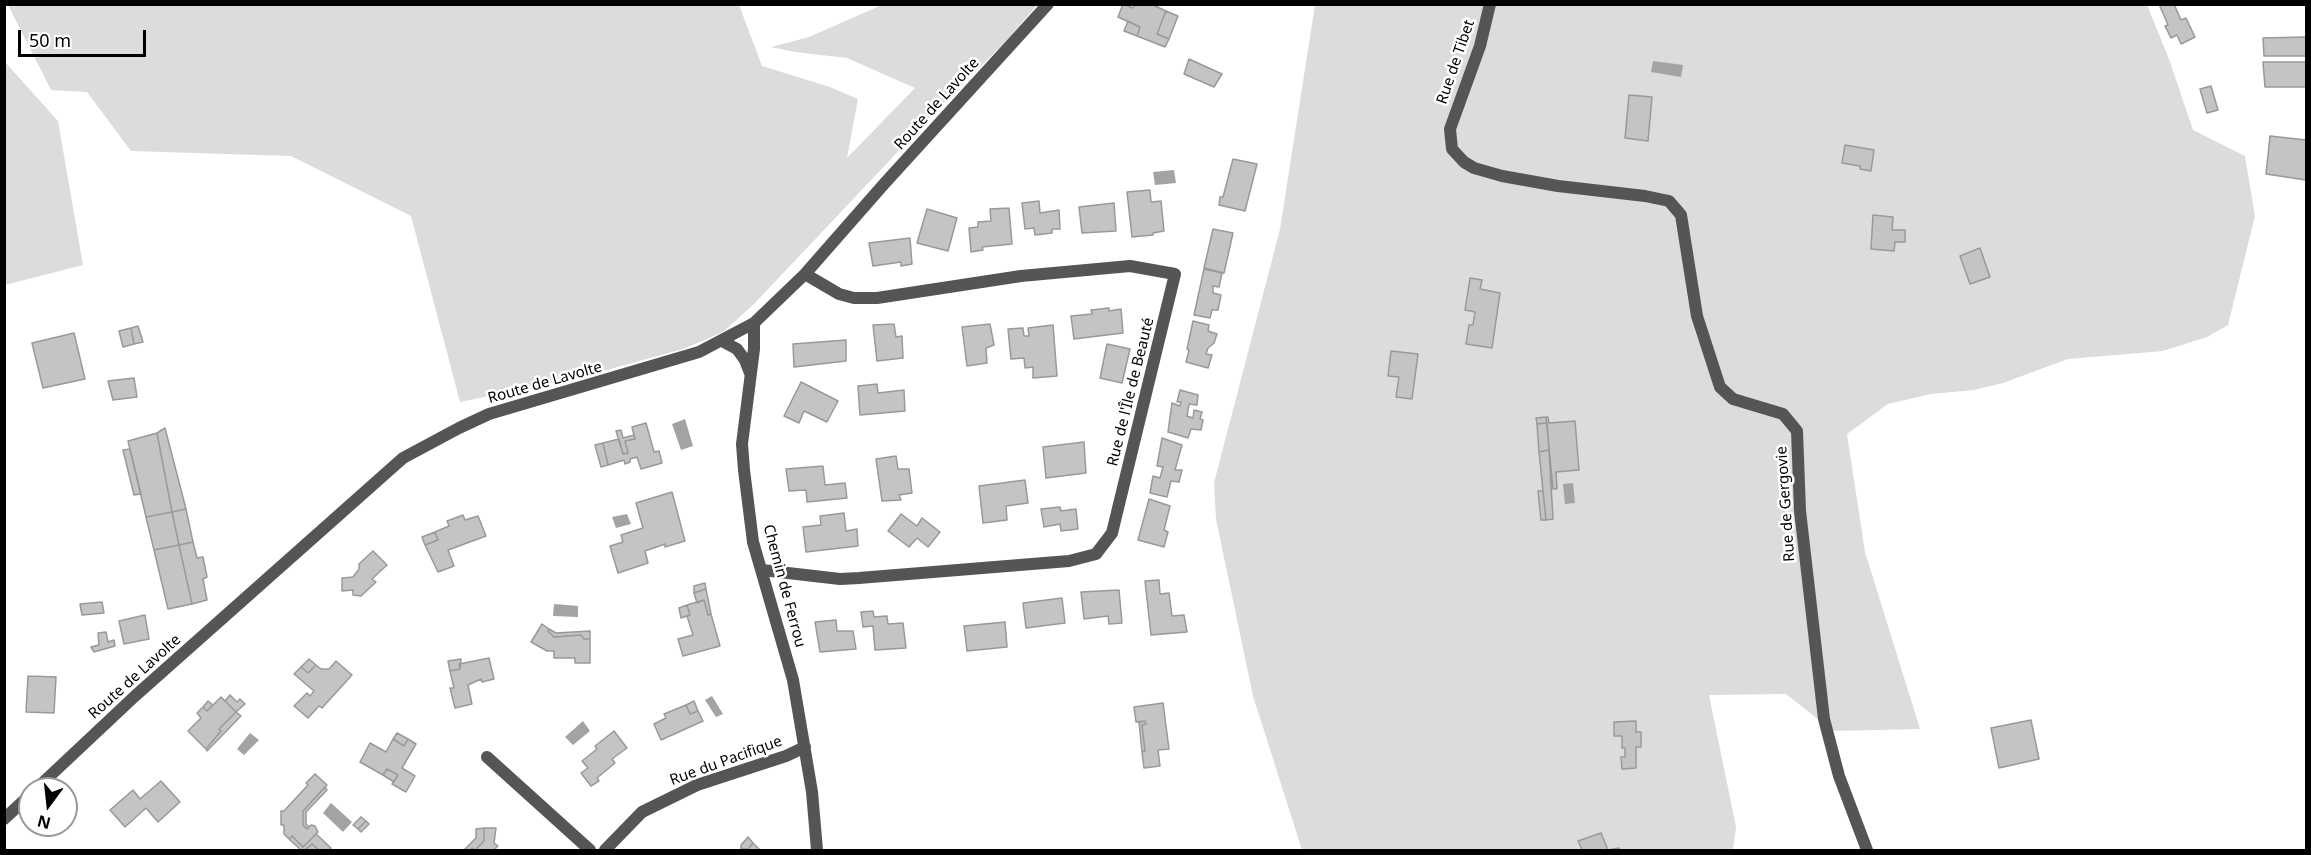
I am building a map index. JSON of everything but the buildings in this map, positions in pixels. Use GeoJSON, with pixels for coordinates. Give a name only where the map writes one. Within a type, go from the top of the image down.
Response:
{"type":"FeatureCollection","features":[{"type":"Feature","properties":{"kind":"street","name":"Route de Lavolte"},"geometry":{"type":"LineString","coordinates":[[49,777],[135,696],[403,458],[489,414],[699,352],[754,323],[805,274],[1048,4]]}},
{"type":"Feature","properties":{"kind":"street","name":"Rue de Tibet"},"geometry":{"type":"LineString","coordinates":[[1450,129],[1480,46],[1490,4]]}},
{"type":"Feature","properties":{"kind":"street","name":"Rue de Gergovie"},"geometry":{"type":"LineString","coordinates":[[1450,129],[1452,148],[1464,162],[1474,168],[1535,183],[1653,197],[1669,201],[1681,215],[1697,316],[1720,387],[1733,399],[1783,414],[1797,431],[1800,511],[1824,718],[1839,776],[1867,850]]}},
{"type":"Feature","properties":{"kind":"street","name":"Rue de l'Île de Beauté"},"geometry":{"type":"LineString","coordinates":[[762,570],[840,579],[1069,561],[1096,554],[1112,532],[1175,274],[1130,266],[1021,276],[877,298],[855,298],[839,294],[805,274]]}},
{"type":"Feature","properties":{"kind":"street","name":"Chemin de Ferrou"},"geometry":{"type":"LineString","coordinates":[[754,323],[755,339],[742,444],[753,542],[789,662],[805,747],[817,850]]}},
{"type":"Feature","properties":{"kind":"street"},"geometry":{"type":"LineString","coordinates":[[722,341],[737,349],[745,360],[750,374]]}},
{"type":"Feature","properties":{"kind":"street","name":"Rue du Pacifique"},"geometry":{"type":"LineString","coordinates":[[605,850],[642,812],[697,785],[786,756],[805,747]]}},
{"type":"Feature","properties":{"kind":"street"},"geometry":{"type":"LineString","coordinates":[[488,757],[590,850]]}},
{"type":"Feature","properties":{"kind":"street"},"geometry":{"type":"LineString","coordinates":[[4,819],[18,806]]}},
{"type":"Feature","properties":{"kind":"shaded area"},"geometry":{"type":"Polygon","coordinates":[[[8,5],[739,5],[762,66],[830,87],[858,99],[847,158],[915,88],[847,58],[771,47],[809,37],[882,5],[1037,5],[1004,43],[942,105],[754,304],[723,332],[683,349],[581,377],[460,402],[411,216],[291,156],[131,151],[87,92],[51,90],[8,5]]]}},
{"type":"Feature","properties":{"kind":"shaded area"},"geometry":{"type":"Polygon","coordinates":[[[1315,5],[2147,5],[2169,59],[2193,130],[2245,156],[2255,216],[2228,325],[2207,337],[2163,351],[2068,359],[2003,383],[1974,390],[1931,394],[1888,404],[1847,434],[1865,552],[1920,729],[1833,731],[1786,694],[1709,695],[1736,827],[1733,850],[1302,850],[1253,696],[1216,519],[1214,483],[1280,229],[1315,5]]]}},
{"type":"Feature","properties":{"kind":"shaded area"},"geometry":{"type":"Polygon","coordinates":[[[1653,61],[1683,65],[1681,77],[1651,72],[1653,61]]]}},
{"type":"Feature","properties":{"kind":"shaded area"},"geometry":{"type":"Polygon","coordinates":[[[5,62],[58,121],[83,265],[5,285],[5,62]]]}},
{"type":"Feature","properties":{"kind":"shaded area"},"geometry":{"type":"Polygon","coordinates":[[[1174,170],[1176,183],[1155,185],[1153,172],[1174,170]]]}},
{"type":"Feature","properties":{"kind":"shaded area"},"geometry":{"type":"Polygon","coordinates":[[[685,419],[693,446],[681,450],[672,424],[685,419]]]}},
{"type":"Feature","properties":{"kind":"shaded area"},"geometry":{"type":"Polygon","coordinates":[[[1573,483],[1575,503],[1565,504],[1563,484],[1573,483]]]}},
{"type":"Feature","properties":{"kind":"shaded area"},"geometry":{"type":"Polygon","coordinates":[[[627,514],[631,524],[616,528],[612,517],[627,514]]]}},
{"type":"Feature","properties":{"kind":"shaded area"},"geometry":{"type":"Polygon","coordinates":[[[554,604],[578,606],[578,617],[553,616],[554,604]]]}},
{"type":"Feature","properties":{"kind":"shaded area"},"geometry":{"type":"Polygon","coordinates":[[[712,696],[723,714],[716,717],[705,700],[712,696]]]}},
{"type":"Feature","properties":{"kind":"shaded area"},"geometry":{"type":"Polygon","coordinates":[[[583,721],[590,731],[573,745],[565,737],[583,721]]]}},
{"type":"Feature","properties":{"kind":"shaded area"},"geometry":{"type":"Polygon","coordinates":[[[250,733],[259,740],[244,755],[237,749],[250,733]]]}},
{"type":"Feature","properties":{"kind":"shaded area"},"geometry":{"type":"Polygon","coordinates":[[[331,803],[352,822],[343,832],[323,813],[331,803]]]}}]}
